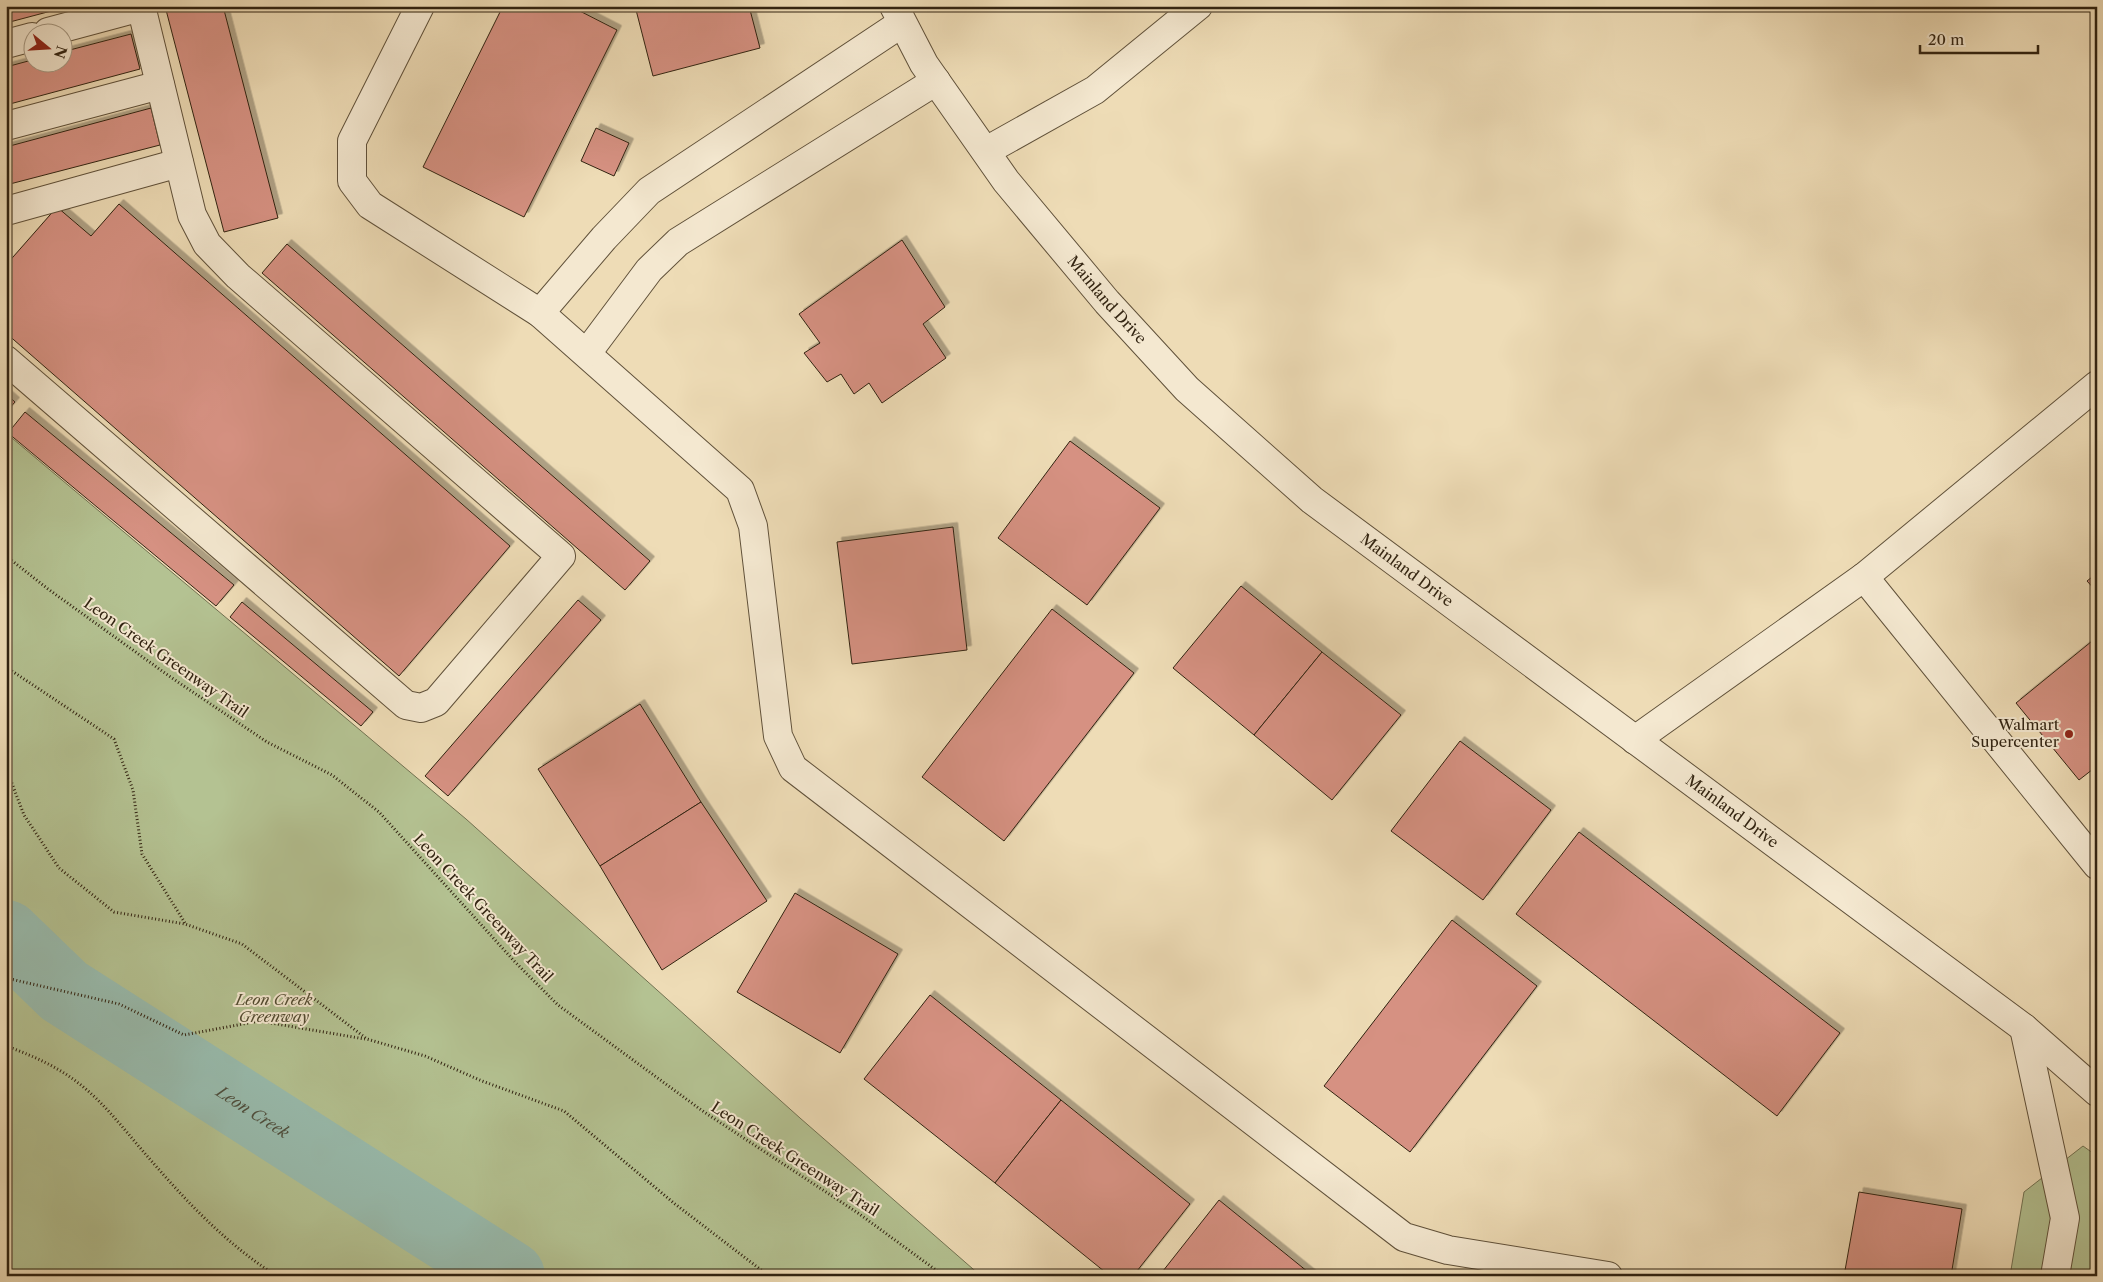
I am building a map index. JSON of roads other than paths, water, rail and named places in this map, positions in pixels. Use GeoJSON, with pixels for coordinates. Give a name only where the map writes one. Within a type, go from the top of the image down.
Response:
{"type":"FeatureCollection","features":[{"type":"Feature","properties":{"kind":"street"},"geometry":{"type":"LineString","coordinates":[[420,6],[352,141],[352,181],[370,205],[540,312],[740,490],[752,526],[778,736],[793,768],[1404,1237],[1448,1250],[1608,1276]]}},
{"type":"Feature","properties":{"kind":"street"},"geometry":{"type":"LineString","coordinates":[[986,151],[1096,90],[1198,6]]}},
{"type":"Feature","properties":{"kind":"street"},"geometry":{"type":"LineString","coordinates":[[6,360],[406,705],[421,708],[436,702],[560,556],[238,276],[207,244],[192,215],[141,7],[72,26]]}},
{"type":"Feature","properties":{"kind":"street"},"geometry":{"type":"LineString","coordinates":[[540,312],[604,238],[648,191],[898,15]]}},
{"type":"Feature","properties":{"kind":"street","name":"Mainland Drive"},"geometry":{"type":"LineString","coordinates":[[898,15],[924,64],[1006,181],[1107,302],[1195,396],[1312,500],[2024,1028],[2097,1092]]}},
{"type":"Feature","properties":{"kind":"street"},"geometry":{"type":"LineString","coordinates":[[6,44],[22,40]]}},
{"type":"Feature","properties":{"kind":"street"},"geometry":{"type":"LineString","coordinates":[[587,353],[650,270],[678,242],[936,81]]}},
{"type":"Feature","properties":{"kind":"street"},"geometry":{"type":"LineString","coordinates":[[6,126],[160,85]]}},
{"type":"Feature","properties":{"kind":"street"},"geometry":{"type":"LineString","coordinates":[[6,211],[179,163]]}},
{"type":"Feature","properties":{"kind":"street"},"geometry":{"type":"LineString","coordinates":[[1635,740],[1864,577],[2097,385]]}},
{"type":"Feature","properties":{"kind":"street"},"geometry":{"type":"LineString","coordinates":[[1864,577],[2097,865]]}},
{"type":"Feature","properties":{"kind":"street"},"geometry":{"type":"LineString","coordinates":[[2024,1028],[2065,1218],[2055,1276]]}},
{"type":"Feature","properties":{"kind":"waterway","name":"Leon Creek"},"geometry":{"type":"LineString","coordinates":[[6,935],[64,991],[510,1276]]}},
{"type":"Feature","properties":{"kind":"place","name":"Walmart Supercenter"},"geometry":{"type":"Point","coordinates":[2069,734]}},
{"type":"Feature","properties":{"kind":"park label","name":"Leon Creek Greenway"},"geometry":{"type":"Point","coordinates":[274,1008]}}]}
